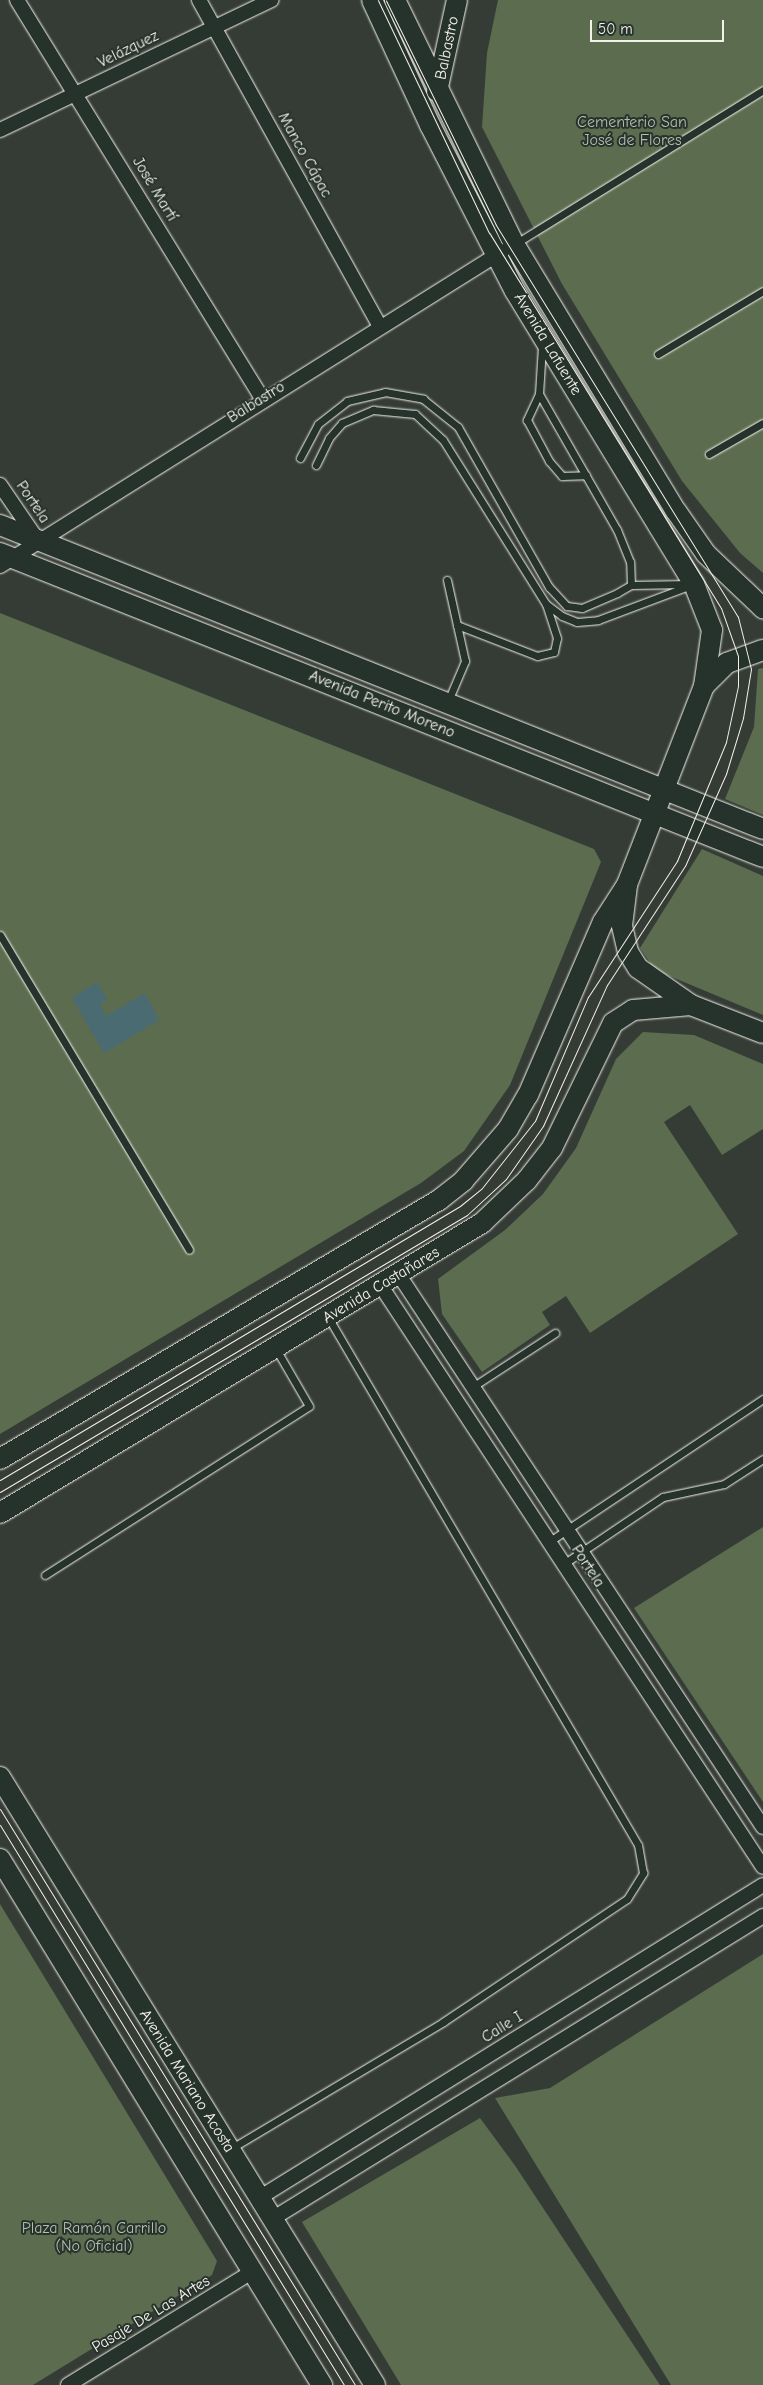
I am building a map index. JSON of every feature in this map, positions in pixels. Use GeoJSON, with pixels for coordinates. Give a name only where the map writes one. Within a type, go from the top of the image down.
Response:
{"type":"FeatureCollection","features":[{"type":"Feature","properties":{"kind":"main road","name":"Avenida Lafuente"},"geometry":{"type":"LineString","coordinates":[[372,0],[430,125],[497,255],[543,338],[694,584],[712,630],[704,686],[652,812],[627,884]]}},
{"type":"Feature","properties":{"kind":"main road","name":"Avenida Lafuente"},"geometry":{"type":"LineString","coordinates":[[395,0],[514,244],[676,511],[706,554],[763,608]]}},
{"type":"Feature","properties":{"kind":"main road","name":"Balbastro"},"geometry":{"type":"LineString","coordinates":[[430,125],[457,0]]}},
{"type":"Feature","properties":{"kind":"main road","name":"Avenida Perito Moreno"},"geometry":{"type":"LineString","coordinates":[[0,525],[763,829]]}},
{"type":"Feature","properties":{"kind":"main road","name":"Avenida Perito Moreno"},"geometry":{"type":"LineString","coordinates":[[4,559],[763,857]]}},
{"type":"Feature","properties":{"kind":"main road","name":"Avenida Lafuente"},"geometry":{"type":"LineString","coordinates":[[704,686],[727,663],[763,650]]}},
{"type":"Feature","properties":{"kind":"main road"},"geometry":{"type":"LineString","coordinates":[[627,884],[622,926],[628,952],[638,968],[690,1005],[763,1033]]}},
{"type":"Feature","properties":{"kind":"main road"},"geometry":{"type":"LineString","coordinates":[[0,1459],[439,1200],[463,1181],[508,1129],[528,1095],[603,922],[627,884]]}},
{"type":"Feature","properties":{"kind":"main road","name":"Avenida Castañares"},"geometry":{"type":"LineString","coordinates":[[0,1513],[399,1276],[482,1223],[527,1180],[552,1148],[613,1023],[633,1010],[690,1005]]}},
{"type":"Feature","properties":{"kind":"main road","name":"Avenida Mariano Acosta"},"geometry":{"type":"LineString","coordinates":[[0,1777],[375,2385]]}},
{"type":"Feature","properties":{"kind":"main road"},"geometry":{"type":"LineString","coordinates":[[0,1859],[322,2385]]}},
{"type":"Feature","properties":{"kind":"street","name":"José Martí"},"geometry":{"type":"LineString","coordinates":[[17,0],[262,398]]}},
{"type":"Feature","properties":{"kind":"street","name":"Manco Cápac"},"geometry":{"type":"LineString","coordinates":[[199,0],[380,327]]}},
{"type":"Feature","properties":{"kind":"street","name":"Velázquez"},"geometry":{"type":"LineString","coordinates":[[0,130],[271,0]]}},
{"type":"Feature","properties":{"kind":"street","name":"Balbastro"},"geometry":{"type":"LineString","coordinates":[[4,559],[514,244]]}},
{"type":"Feature","properties":{"kind":"street","name":"Portela"},"geometry":{"type":"LineString","coordinates":[[2,491],[37,540]]}},
{"type":"Feature","properties":{"kind":"street","name":"Portela"},"geometry":{"type":"LineString","coordinates":[[399,1276],[474,1386],[763,1827]]}},
{"type":"Feature","properties":{"kind":"street","name":"Portela"},"geometry":{"type":"LineString","coordinates":[[381,1286],[566,1563],[763,1867]]}},
{"type":"Feature","properties":{"kind":"street","name":"Calle I"},"geometry":{"type":"LineString","coordinates":[[259,2198],[763,1885]]}},
{"type":"Feature","properties":{"kind":"street"},"geometry":{"type":"LineString","coordinates":[[272,2219],[763,1916]]}},
{"type":"Feature","properties":{"kind":"street","name":"Pasaje De Las Artes"},"geometry":{"type":"LineString","coordinates":[[68,2385],[252,2272]]}},
{"type":"Feature","properties":{"kind":"lane"},"geometry":{"type":"LineString","coordinates":[[514,244],[763,90]]}},
{"type":"Feature","properties":{"kind":"lane"},"geometry":{"type":"LineString","coordinates":[[658,354],[763,291]]}},
{"type":"Feature","properties":{"kind":"lane"},"geometry":{"type":"LineString","coordinates":[[543,338],[539,394],[527,420],[549,461],[562,476],[586,476]]}},
{"type":"Feature","properties":{"kind":"lane"},"geometry":{"type":"LineString","coordinates":[[300,458],[318,424],[347,401],[384,392],[423,399],[458,427],[549,588],[567,606],[582,608],[632,585],[694,584]]}},
{"type":"Feature","properties":{"kind":"lane"},"geometry":{"type":"LineString","coordinates":[[539,394],[617,530],[630,562],[632,585]]}},
{"type":"Feature","properties":{"kind":"lane"},"geometry":{"type":"LineString","coordinates":[[316,464],[329,438],[342,423],[372,410],[415,414],[443,440],[546,604],[557,638],[554,652],[538,656],[457,625]]}},
{"type":"Feature","properties":{"kind":"lane"},"geometry":{"type":"LineString","coordinates":[[710,454],[763,423]]}},
{"type":"Feature","properties":{"kind":"lane"},"geometry":{"type":"LineString","coordinates":[[447,580],[466,662],[448,702]]}},
{"type":"Feature","properties":{"kind":"lane"},"geometry":{"type":"LineString","coordinates":[[546,604],[577,622],[598,620],[694,584]]}},
{"type":"Feature","properties":{"kind":"lane"},"geometry":{"type":"LineString","coordinates":[[0,936],[189,1250]]}},
{"type":"Feature","properties":{"kind":"lane"},"geometry":{"type":"LineString","coordinates":[[229,2149],[443,2022],[627,1899],[643,1873],[638,1845],[328,1317]]}},
{"type":"Feature","properties":{"kind":"lane"},"geometry":{"type":"LineString","coordinates":[[474,1386],[555,1333]]}},
{"type":"Feature","properties":{"kind":"lane"},"geometry":{"type":"LineString","coordinates":[[45,1575],[309,1406],[276,1348]]}},
{"type":"Feature","properties":{"kind":"lane"},"geometry":{"type":"LineString","coordinates":[[550,1541],[763,1399]]}},
{"type":"Feature","properties":{"kind":"lane"},"geometry":{"type":"LineString","coordinates":[[566,1563],[663,1497],[724,1484],[763,1459]]}},
{"type":"Feature","properties":{"kind":"green space","name":"Cementerio San José de Flores"},"geometry":{"type":"Polygon","coordinates":[[[498,0],[763,0],[763,573],[740,553],[682,481],[562,284],[482,127],[487,53],[498,0]]]}},
{"type":"Feature","properties":{"kind":"green space"},"geometry":{"type":"Polygon","coordinates":[[[0,613],[594,849],[601,862],[510,1085],[464,1151],[421,1183],[0,1434],[0,613]]]}},
{"type":"Feature","properties":{"kind":"green space"},"geometry":{"type":"Polygon","coordinates":[[[763,668],[763,815],[725,799],[754,727],[758,669],[763,668]]]}},
{"type":"Feature","properties":{"kind":"green space"},"geometry":{"type":"Polygon","coordinates":[[[702,849],[763,876],[763,1015],[655,970],[640,948],[702,849]]]}},
{"type":"Feature","properties":{"kind":"green space"},"geometry":{"type":"Polygon","coordinates":[[[643,1032],[694,1035],[763,1064],[763,1129],[722,1155],[690,1105],[664,1122],[738,1234],[590,1333],[566,1296],[542,1312],[550,1325],[482,1372],[442,1314],[438,1279],[505,1230],[543,1194],[576,1148],[616,1059],[643,1032]]]}},
{"type":"Feature","properties":{"kind":"green space"},"geometry":{"type":"Polygon","coordinates":[[[763,1527],[763,1802],[634,1608],[763,1527]]]}},
{"type":"Feature","properties":{"kind":"green space","name":"Plaza Ramón Carrillo (No Oficial)"},"geometry":{"type":"Polygon","coordinates":[[[0,1904],[217,2261],[212,2275],[33,2385],[0,2385],[0,1904]]]}},
{"type":"Feature","properties":{"kind":"green space"},"geometry":{"type":"Polygon","coordinates":[[[763,1954],[763,2385],[671,2385],[495,2098],[550,2088],[763,1954]]]}},
{"type":"Feature","properties":{"kind":"green space"},"geometry":{"type":"Polygon","coordinates":[[[480,2118],[516,2167],[660,2385],[401,2385],[302,2222],[480,2118]]]}},
{"type":"Feature","properties":{"kind":"water"},"geometry":{"type":"Polygon","coordinates":[[[97,982],[107,999],[100,1004],[106,1016],[145,993],[159,1020],[104,1053],[72,998],[97,982]]]}},
{"type":"Feature","properties":{"kind":"tram line"},"geometry":{"type":"LineString","coordinates":[[0,1480],[460,1206],[482,1188],[535,1121],[588,997],[677,861],[726,742],[738,686],[738,656],[721,608],[489,233],[378,0]]}},
{"type":"Feature","properties":{"kind":"tram line"},"geometry":{"type":"LineString","coordinates":[[0,1492],[467,1215],[506,1179],[543,1126],[607,985],[685,866],[726,774],[743,718],[751,669],[738,617],[496,225],[386,0]]}},
{"type":"Feature","properties":{"kind":"tram line"},"geometry":{"type":"LineString","coordinates":[[0,1809],[355,2385]]}},
{"type":"Feature","properties":{"kind":"tram line"},"geometry":{"type":"LineString","coordinates":[[0,1825],[344,2385]]}}]}
